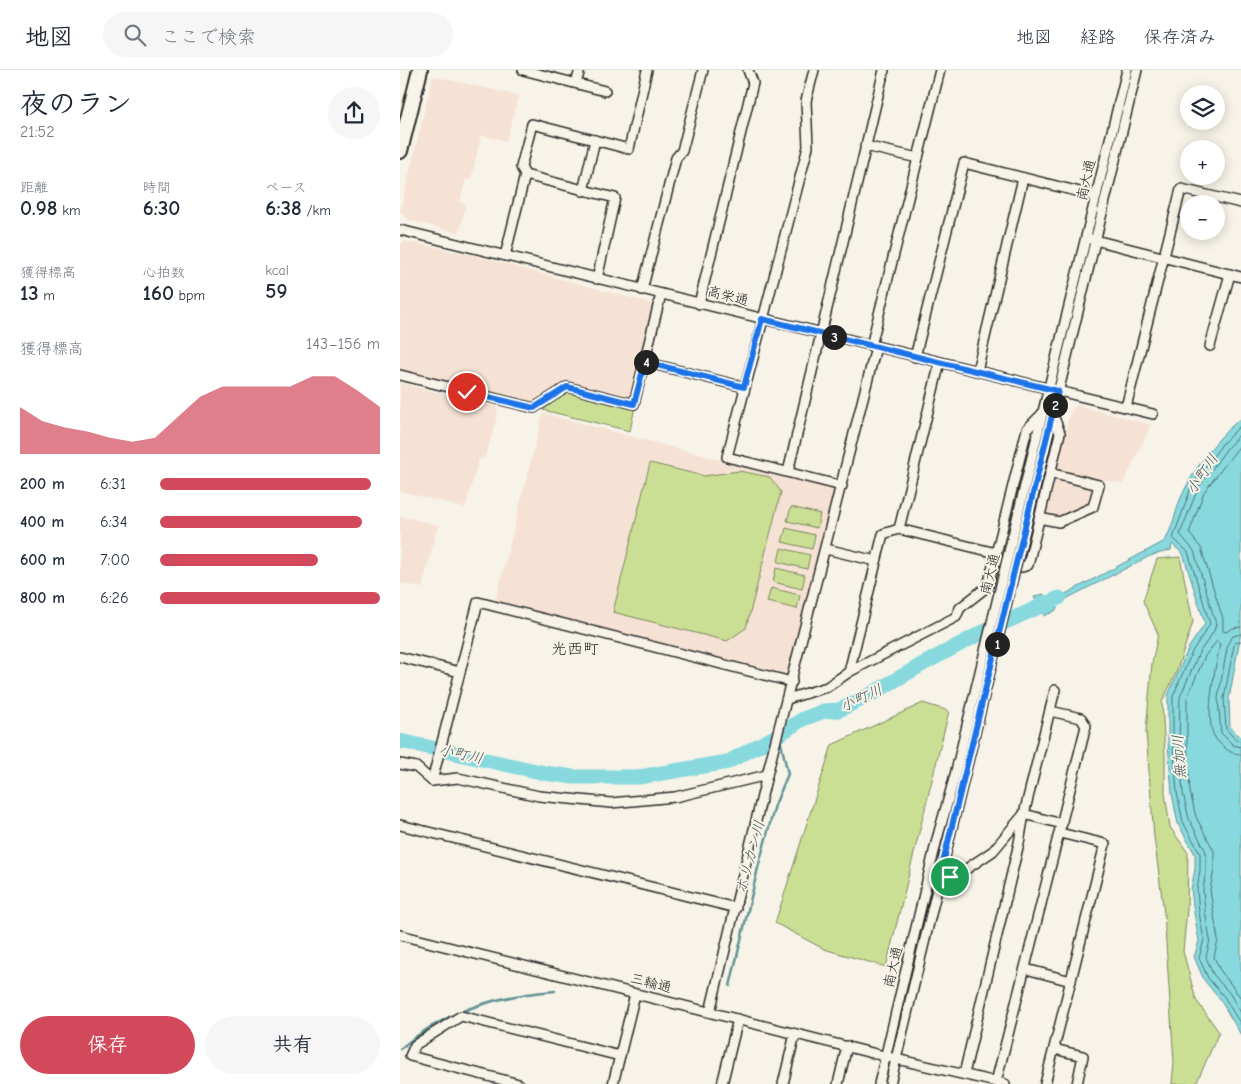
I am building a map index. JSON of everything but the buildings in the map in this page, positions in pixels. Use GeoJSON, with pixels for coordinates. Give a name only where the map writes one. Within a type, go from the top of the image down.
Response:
{"type":"FeatureCollection","features":[{"type":"Feature","properties":{"kind":"highway"},"geometry":{"type":"LineString","coordinates":[[400,151],[420,70]]}},
{"type":"Feature","properties":{"kind":"street"},"geometry":{"type":"LineString","coordinates":[[523,70],[605,91]]}},
{"type":"Feature","properties":{"kind":"street"},"geometry":{"type":"LineString","coordinates":[[576,83],[580,70]]}},
{"type":"Feature","properties":{"kind":"street"},"geometry":{"type":"LineString","coordinates":[[506,256],[525,175],[521,167],[532,124],[629,149],[647,70]]}},
{"type":"Feature","properties":{"kind":"street"},"geometry":{"type":"LineString","coordinates":[[642,290],[676,158],[682,150],[703,70]]}},
{"type":"Feature","properties":{"kind":"street"},"geometry":{"type":"LineString","coordinates":[[700,304],[753,83],[748,70]]}},
{"type":"Feature","properties":{"kind":"street"},"geometry":{"type":"LineString","coordinates":[[814,70],[806,101],[808,147],[727,457],[842,486]]}},
{"type":"Feature","properties":{"kind":"street"},"geometry":{"type":"LineString","coordinates":[[788,472],[884,70]]}},
{"type":"Feature","properties":{"kind":"street"},"geometry":{"type":"LineString","coordinates":[[710,1012],[769,770],[842,486],[873,346],[940,70]]}},
{"type":"Feature","properties":{"kind":"street","name":"南大通"},"geometry":{"type":"LineString","coordinates":[[879,1084],[1127,70]]}},
{"type":"Feature","properties":{"kind":"street","name":"南大通"},"geometry":{"type":"LineString","coordinates":[[890,1084],[1137,70]]}},
{"type":"Feature","properties":{"kind":"street"},"geometry":{"type":"LineString","coordinates":[[583,190],[595,140]]}},
{"type":"Feature","properties":{"kind":"street"},"geometry":{"type":"LineString","coordinates":[[865,146],[918,158]]}},
{"type":"Feature","properties":{"kind":"street"},"geometry":{"type":"LineString","coordinates":[[915,357],[964,163],[1096,196]]}},
{"type":"Feature","properties":{"kind":"street"},"geometry":{"type":"LineString","coordinates":[[525,175],[615,198],[598,279]]}},
{"type":"Feature","properties":{"kind":"street"},"geometry":{"type":"LineString","coordinates":[[977,371],[1024,178]]}},
{"type":"Feature","properties":{"kind":"street"},"geometry":{"type":"LineString","coordinates":[[1126,407],[1181,189],[1241,203]]}},
{"type":"Feature","properties":{"kind":"street","name":"高栄通"},"geometry":{"type":"LineString","coordinates":[[400,230],[1154,414]]}},
{"type":"Feature","properties":{"kind":"street"},"geometry":{"type":"LineString","coordinates":[[1086,238],[1241,277]]}},
{"type":"Feature","properties":{"kind":"street"},"geometry":{"type":"LineString","coordinates":[[1210,346],[1230,274]]}},
{"type":"Feature","properties":{"kind":"street"},"geometry":{"type":"LineString","coordinates":[[400,375],[534,408],[567,387],[634,404],[661,294]]}},
{"type":"Feature","properties":{"kind":"street"},"geometry":{"type":"LineString","coordinates":[[645,362],[744,387]]}},
{"type":"Feature","properties":{"kind":"street"},"geometry":{"type":"LineString","coordinates":[[899,529],[940,362]]}},
{"type":"Feature","properties":{"kind":"street"},"geometry":{"type":"LineString","coordinates":[[786,703],[827,687],[849,672],[956,617],[960,608],[988,586],[1028,429],[1043,413]]}},
{"type":"Feature","properties":{"kind":"street"},"geometry":{"type":"LineString","coordinates":[[849,672],[883,534],[899,529],[996,557],[1022,567],[1028,565],[1060,433],[1052,414]]}},
{"type":"Feature","properties":{"kind":"street"},"geometry":{"type":"LineString","coordinates":[[1039,518],[1059,522],[1093,507],[1097,492],[1098,485],[1050,473]]}},
{"type":"Feature","properties":{"kind":"street"},"geometry":{"type":"LineString","coordinates":[[826,549],[876,561]]}},
{"type":"Feature","properties":{"kind":"street"},"geometry":{"type":"LineString","coordinates":[[432,781],[478,602],[792,682]]}},
{"type":"Feature","properties":{"kind":"street"},"geometry":{"type":"LineString","coordinates":[[400,657],[460,672]]}},
{"type":"Feature","properties":{"kind":"street"},"geometry":{"type":"LineString","coordinates":[[964,1074],[1019,843],[1024,814],[1055,690]]}},
{"type":"Feature","properties":{"kind":"street"},"geometry":{"type":"LineString","coordinates":[[1001,1083],[1026,969],[1086,726],[1081,718],[1050,711]]}},
{"type":"Feature","properties":{"kind":"street"},"geometry":{"type":"LineString","coordinates":[[400,764],[416,767],[432,781],[458,778],[539,796],[611,802],[675,796],[769,770]]}},
{"type":"Feature","properties":{"kind":"street"},"geometry":{"type":"LineString","coordinates":[[1024,814],[1105,844],[1045,1084]]}},
{"type":"Feature","properties":{"kind":"street"},"geometry":{"type":"LineString","coordinates":[[931,868],[941,871],[950,877],[956,876],[993,851],[1024,814]]}},
{"type":"Feature","properties":{"kind":"street"},"geometry":{"type":"LineString","coordinates":[[400,825],[736,908]]}},
{"type":"Feature","properties":{"kind":"street","name":"三輪通"},"geometry":{"type":"LineString","coordinates":[[400,935],[896,1059],[1001,1083]]}},
{"type":"Feature","properties":{"kind":"street"},"geometry":{"type":"LineString","coordinates":[[1026,969],[1071,981]]}},
{"type":"Feature","properties":{"kind":"street"},"geometry":{"type":"LineString","coordinates":[[613,1084],[635,994]]}},
{"type":"Feature","properties":{"kind":"street"},"geometry":{"type":"LineString","coordinates":[[519,1084],[410,1056],[415,1045],[461,1016],[620,1056]]}},
{"type":"Feature","properties":{"kind":"street"},"geometry":{"type":"LineString","coordinates":[[722,1084],[738,1019]]}},
{"type":"Feature","properties":{"kind":"street"},"geometry":{"type":"LineString","coordinates":[[783,1084],[795,1034]]}},
{"type":"Feature","properties":{"kind":"street"},"geometry":{"type":"LineString","coordinates":[[838,1084],[847,1046]]}},
{"type":"Feature","properties":{"kind":"street"},"geometry":{"type":"LineString","coordinates":[[1054,1049],[1084,1056],[1077,1084]]}},
{"type":"Feature","properties":{"kind":"shaded area"},"geometry":{"type":"Polygon","coordinates":[[[433,76],[519,96],[506,141],[481,135],[471,180],[466,179],[460,202],[466,204],[459,233],[409,220],[400,212],[433,76]]]}},
{"type":"Feature","properties":{"kind":"shaded area"},"geometry":{"type":"Polygon","coordinates":[[[405,241],[476,256],[650,303],[654,307],[633,395],[628,398],[566,383],[531,404],[400,372],[400,244],[405,241]]]}},
{"type":"Feature","properties":{"kind":"shaded area"},"geometry":{"type":"Polygon","coordinates":[[[400,383],[495,406],[498,412],[489,445],[484,459],[479,458],[465,508],[400,491],[400,383]]]}},
{"type":"Feature","properties":{"kind":"shaded area"},"geometry":{"type":"Polygon","coordinates":[[[1077,405],[1151,425],[1123,484],[1098,478],[1090,505],[1058,520],[1043,516],[1070,412],[1077,405]]]}},
{"type":"Feature","properties":{"kind":"shaded area"},"geometry":{"type":"Polygon","coordinates":[[[543,413],[834,490],[787,674],[495,603],[543,413]]]}},
{"type":"Feature","properties":{"kind":"shaded area"},"geometry":{"type":"Polygon","coordinates":[[[400,516],[438,525],[422,588],[400,583],[400,516]]]}},
{"type":"Feature","properties":{"kind":"green space"},"geometry":{"type":"Polygon","coordinates":[[[568,391],[635,407],[630,431],[543,410],[568,391]]]}},
{"type":"Feature","properties":{"kind":"green space"},"geometry":{"type":"Polygon","coordinates":[[[650,463],[704,476],[739,471],[770,477],[781,492],[746,628],[727,641],[613,612],[650,463]]]}},
{"type":"Feature","properties":{"kind":"green space"},"geometry":{"type":"Polygon","coordinates":[[[791,507],[820,514],[817,528],[787,521],[791,507]]]}},
{"type":"Feature","properties":{"kind":"green space"},"geometry":{"type":"Polygon","coordinates":[[[786,528],[815,535],[812,549],[782,542],[786,528]]]}},
{"type":"Feature","properties":{"kind":"green space"},"geometry":{"type":"Polygon","coordinates":[[[781,548],[810,555],[807,569],[778,562],[781,548]]]}},
{"type":"Feature","properties":{"kind":"green space"},"geometry":{"type":"Polygon","coordinates":[[[1180,557],[1193,622],[1176,673],[1162,702],[1165,794],[1170,827],[1188,853],[1187,909],[1183,951],[1196,1000],[1219,1032],[1196,1084],[1172,1084],[1174,1062],[1164,913],[1154,837],[1146,731],[1152,663],[1158,634],[1143,601],[1157,559],[1180,557]]]}},
{"type":"Feature","properties":{"kind":"green space"},"geometry":{"type":"Polygon","coordinates":[[[776,568],[805,575],[802,589],[773,582],[776,568]]]}},
{"type":"Feature","properties":{"kind":"green space"},"geometry":{"type":"Polygon","coordinates":[[[771,588],[800,595],[797,609],[767,602],[771,588]]]}},
{"type":"Feature","properties":{"kind":"green space"},"geometry":{"type":"Polygon","coordinates":[[[923,703],[949,711],[886,967],[824,949],[775,923],[832,745],[923,703]]]}},
{"type":"Feature","properties":{"kind":"water","name":"無加川"},"geometry":{"type":"Polygon","coordinates":[[[1241,419],[1241,632],[1229,699],[1230,728],[1241,737],[1241,1035],[1221,1001],[1204,980],[1194,957],[1199,941],[1191,889],[1195,869],[1195,854],[1178,824],[1172,794],[1168,743],[1168,695],[1189,647],[1205,624],[1183,554],[1172,544],[1171,550],[1150,556],[1060,602],[1055,611],[1044,616],[1034,597],[1043,594],[1049,599],[1056,599],[1165,541],[1180,500],[1198,467],[1223,434],[1241,419]]]}},
{"type":"Feature","properties":{"kind":"waterway","name":"小町川"},"geometry":{"type":"LineString","coordinates":[[400,741],[545,773],[573,777],[639,777],[728,762],[803,719],[824,711],[839,710],[868,696],[981,633],[1059,598]]}},
{"type":"Feature","properties":{"kind":"waterway","name":"ホリカン川"},"geometry":{"type":"LineString","coordinates":[[730,986],[775,805],[788,774],[780,739]]}},
{"type":"Feature","properties":{"kind":"waterway","name":"ホリカン川"},"geometry":{"type":"LineString","coordinates":[[400,1049],[434,1025],[453,1015],[492,1001],[555,991]]}},
{"type":"Feature","properties":{"kind":"district","name":"光西町"},"geometry":{"type":"Point","coordinates":[575,649]}},
{"type":"Feature","properties":{"kind":"route"},"geometry":{"type":"LineString","coordinates":[[467,392],[534,408],[567,387],[634,404],[645,362],[744,387],[762,319],[1058,391],[941,871],[950,877]]}}]}
